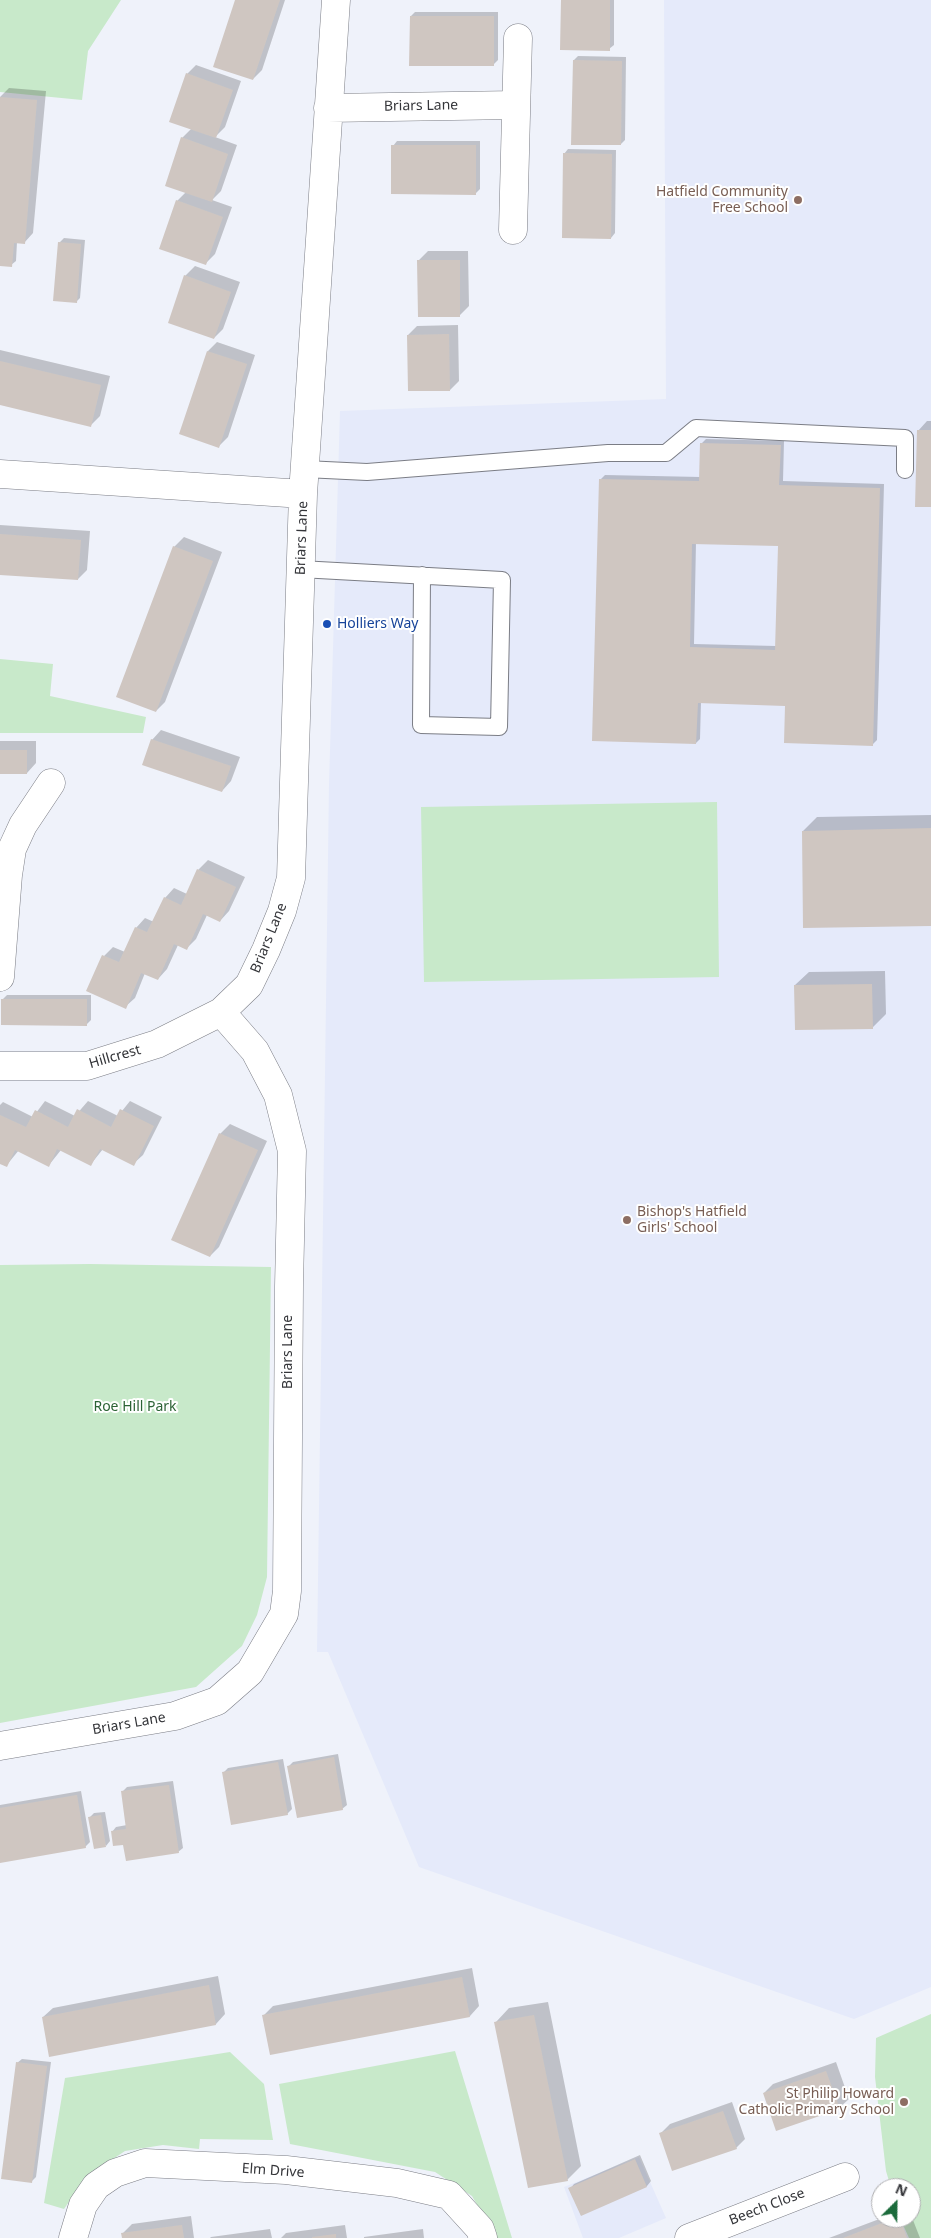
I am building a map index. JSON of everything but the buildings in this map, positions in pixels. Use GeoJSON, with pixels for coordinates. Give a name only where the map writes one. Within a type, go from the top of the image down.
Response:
{"type":"FeatureCollection","features":[{"type":"Feature","properties":{"kind":"street","name":"Briars Lane"},"geometry":{"type":"LineString","coordinates":[[0,1746],[176,1716],[217,1702],[250,1672],[284,1614],[287,1591],[288,1296],[292,1151],[278,1094],[254,1051],[221,1012],[249,985],[270,942],[282,911],[290,878],[296,755],[304,482],[336,0]]}},
{"type":"Feature","properties":{"kind":"street"},"geometry":{"type":"LineString","coordinates":[[513,230],[518,38]]}},
{"type":"Feature","properties":{"kind":"street","name":"Briars Lane"},"geometry":{"type":"LineString","coordinates":[[328,108],[515,105]]}},
{"type":"Feature","properties":{"kind":"street"},"geometry":{"type":"LineString","coordinates":[[0,474],[304,482]]}},
{"type":"Feature","properties":{"kind":"street"},"geometry":{"type":"LineString","coordinates":[[0,977],[8,875],[12,849],[23,825],[51,783]]}},
{"type":"Feature","properties":{"kind":"street","name":"Hillcrest"},"geometry":{"type":"LineString","coordinates":[[0,1066],[86,1066],[157,1044],[221,1012]]}},
{"type":"Feature","properties":{"kind":"street","name":"Elm Drive"},"geometry":{"type":"LineString","coordinates":[[74,2234],[83,2205],[96,2186],[115,2173],[144,2163],[286,2170],[397,2183],[449,2195],[480,2229],[483,2238]]}},
{"type":"Feature","properties":{"kind":"street","name":"Beech Close"},"geometry":{"type":"LineString","coordinates":[[689,2238],[846,2177]]}},
{"type":"Feature","properties":{"kind":"lane"},"geometry":{"type":"LineString","coordinates":[[304,482],[367,472],[608,454],[666,454],[696,428],[905,438],[905,470]]}},
{"type":"Feature","properties":{"kind":"lane"},"geometry":{"type":"LineString","coordinates":[[300,569],[422,575],[502,580],[499,727],[421,725],[422,575]]}},
{"type":"Feature","properties":{"kind":"shaded area","name":"Bishop's Hatfield Girls' School"},"geometry":{"type":"Polygon","coordinates":[[[664,0],[931,0],[931,1987],[854,2019],[419,1867],[328,1652],[317,1652],[329,784],[340,411],[666,399],[664,0]]]}},
{"type":"Feature","properties":{"kind":"shaded area"},"geometry":{"type":"Polygon","coordinates":[[[639,2157],[666,2218],[619,2238],[583,2238],[564,2187],[639,2157]]]}},
{"type":"Feature","properties":{"kind":"green space"},"geometry":{"type":"Polygon","coordinates":[[[0,0],[121,0],[88,51],[82,100],[0,92],[0,0]]]}},
{"type":"Feature","properties":{"kind":"green space"},"geometry":{"type":"Polygon","coordinates":[[[0,659],[53,664],[50,696],[146,717],[143,733],[0,733],[0,659]]]}},
{"type":"Feature","properties":{"kind":"green space"},"geometry":{"type":"Polygon","coordinates":[[[717,802],[719,977],[424,982],[421,807],[717,802]]]}},
{"type":"Feature","properties":{"kind":"green space","name":"Roe Hill Park"},"geometry":{"type":"Polygon","coordinates":[[[90,1264],[271,1267],[267,1577],[257,1615],[242,1646],[196,1687],[0,1723],[0,1265],[90,1264]]]}},
{"type":"Feature","properties":{"kind":"green space","name":"St Philip Howard Catholic Primary School"},"geometry":{"type":"Polygon","coordinates":[[[931,2014],[931,2238],[909,2238],[904,2228],[921,2228],[921,2178],[888,2178],[886,2171],[875,2077],[876,2038],[931,2014]]]}},
{"type":"Feature","properties":{"kind":"green space"},"geometry":{"type":"Polygon","coordinates":[[[455,2051],[512,2238],[496,2238],[472,2196],[435,2172],[290,2144],[279,2084],[455,2051]]]}},
{"type":"Feature","properties":{"kind":"green space"},"geometry":{"type":"Polygon","coordinates":[[[230,2052],[264,2084],[273,2140],[200,2139],[199,2149],[163,2145],[125,2151],[86,2177],[64,2209],[44,2203],[65,2078],[230,2052]]]}},
{"type":"Feature","properties":{"kind":"place","name":"Hatfield Community Free School"},"geometry":{"type":"Point","coordinates":[798,200]}},
{"type":"Feature","properties":{"kind":"place","name":"Holliers Way"},"geometry":{"type":"Point","coordinates":[327,624]}},
{"type":"Feature","properties":{"kind":"place","name":"Bishop's Hatfield Girls' School"},"geometry":{"type":"Point","coordinates":[627,1220]}},
{"type":"Feature","properties":{"kind":"place","name":"St Philip Howard Catholic Primary School"},"geometry":{"type":"Point","coordinates":[904,2102]}}]}
